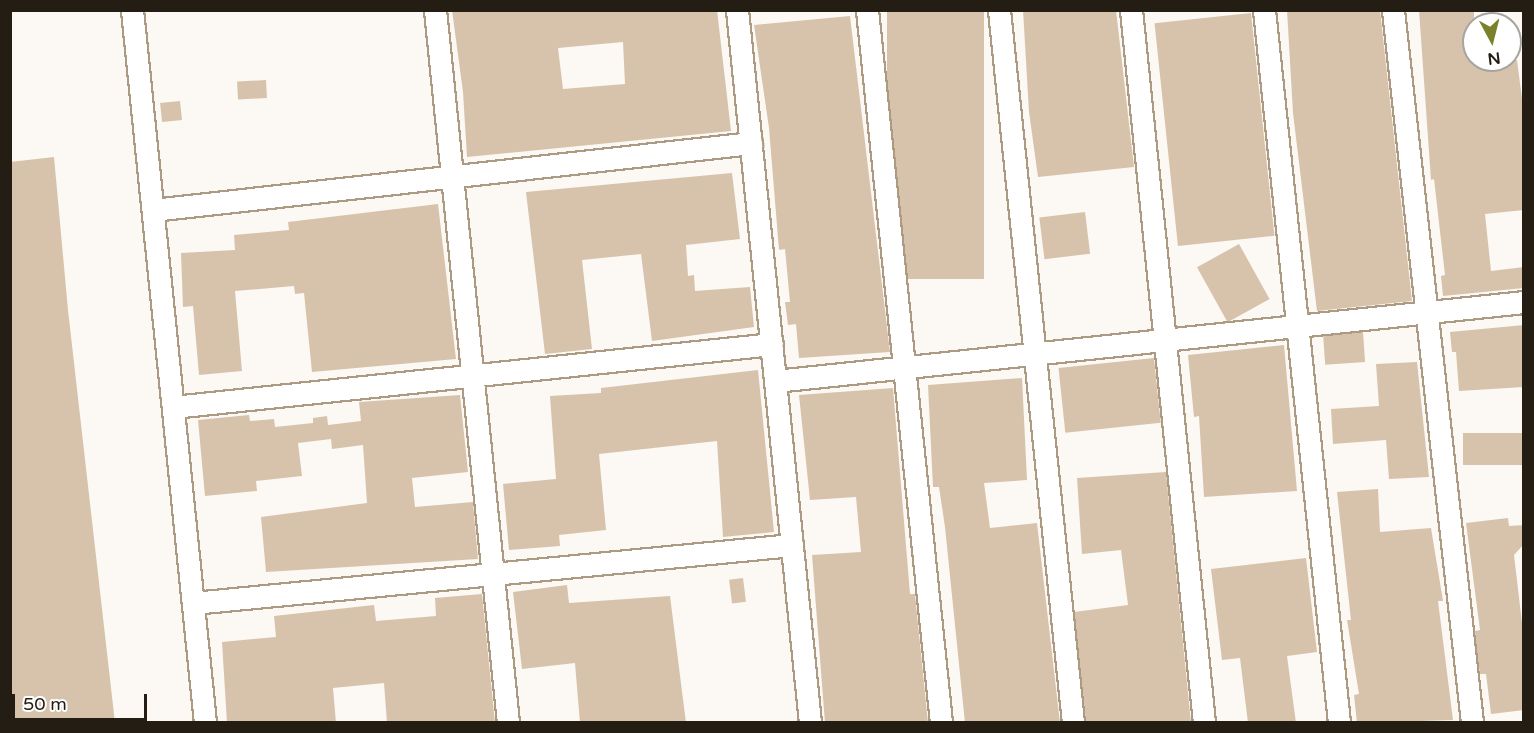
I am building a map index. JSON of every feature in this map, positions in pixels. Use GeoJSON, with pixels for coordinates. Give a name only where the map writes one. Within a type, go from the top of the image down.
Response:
{"type":"FeatureCollection","features":[{"type":"Feature","properties":{"kind":"street"},"geometry":{"type":"LineString","coordinates":[[435,10],[470,376],[508,723]]}},
{"type":"Feature","properties":{"kind":"street"},"geometry":{"type":"LineString","coordinates":[[737,10],[810,723]]}},
{"type":"Feature","properties":{"kind":"street"},"geometry":{"type":"LineString","coordinates":[[867,10],[941,723]]}},
{"type":"Feature","properties":{"kind":"street"},"geometry":{"type":"LineString","coordinates":[[999,10],[1073,723]]}},
{"type":"Feature","properties":{"kind":"street"},"geometry":{"type":"LineString","coordinates":[[1131,10],[1204,723]]}},
{"type":"Feature","properties":{"kind":"street"},"geometry":{"type":"LineString","coordinates":[[1264,10],[1339,723]]}},
{"type":"Feature","properties":{"kind":"street"},"geometry":{"type":"LineString","coordinates":[[1393,10],[1472,723]]}},
{"type":"Feature","properties":{"kind":"street"},"geometry":{"type":"LineString","coordinates":[[133,11],[206,723]]}},
{"type":"Feature","properties":{"kind":"street"},"geometry":{"type":"LineString","coordinates":[[153,210],[751,143]]}},
{"type":"Feature","properties":{"kind":"street"},"geometry":{"type":"LineString","coordinates":[[775,381],[1524,302]]}},
{"type":"Feature","properties":{"kind":"street"},"geometry":{"type":"LineString","coordinates":[[173,407],[772,344]]}},
{"type":"Feature","properties":{"kind":"street"},"geometry":{"type":"LineString","coordinates":[[193,603],[792,545]]}},
{"type":"Feature","properties":{"kind":"building"},"geometry":{"type":"Polygon","coordinates":[[[452,10],[717,10],[731,131],[467,157],[463,92],[452,10]],[[623,42],[558,48],[563,89],[625,84],[623,42]]]}},
{"type":"Feature","properties":{"kind":"building"},"geometry":{"type":"Polygon","coordinates":[[[887,10],[984,10],[984,279],[887,279],[887,10]]]}},
{"type":"Feature","properties":{"kind":"building"},"geometry":{"type":"Polygon","coordinates":[[[1023,10],[1116,10],[1134,167],[1038,177],[1029,112],[1023,10]]]}},
{"type":"Feature","properties":{"kind":"building"},"geometry":{"type":"Polygon","coordinates":[[[1287,10],[1380,10],[1412,301],[1317,311],[1293,113],[1287,10]]]}},
{"type":"Feature","properties":{"kind":"building"},"geometry":{"type":"Polygon","coordinates":[[[1419,10],[1474,10],[1474,12],[1462,12],[1462,72],[1519,72],[1524,114],[1524,210],[1485,214],[1491,271],[1524,267],[1524,288],[1443,296],[1441,276],[1445,275],[1434,179],[1431,180],[1419,10]]]}},
{"type":"Feature","properties":{"kind":"building"},"geometry":{"type":"Polygon","coordinates":[[[1251,13],[1274,236],[1178,246],[1155,23],[1251,13]]]}},
{"type":"Feature","properties":{"kind":"building"},"geometry":{"type":"Polygon","coordinates":[[[850,16],[890,352],[799,358],[796,324],[788,325],[785,302],[790,302],[785,249],[779,250],[769,128],[754,25],[850,16]]]}},
{"type":"Feature","properties":{"kind":"building"},"geometry":{"type":"Polygon","coordinates":[[[266,80],[267,98],[238,99],[237,82],[266,80]]]}},
{"type":"Feature","properties":{"kind":"building"},"geometry":{"type":"Polygon","coordinates":[[[180,101],[182,120],[162,122],[160,103],[180,101]]]}},
{"type":"Feature","properties":{"kind":"building"},"geometry":{"type":"Polygon","coordinates":[[[54,157],[68,310],[115,723],[10,723],[10,162],[54,157]]]}},
{"type":"Feature","properties":{"kind":"building"},"geometry":{"type":"Polygon","coordinates":[[[732,173],[740,239],[686,245],[688,276],[694,275],[695,291],[750,287],[754,327],[652,341],[641,254],[582,260],[592,349],[545,354],[526,192],[732,173]]]}},
{"type":"Feature","properties":{"kind":"building"},"geometry":{"type":"Polygon","coordinates":[[[438,204],[456,359],[312,372],[304,293],[295,294],[294,286],[235,291],[242,371],[199,375],[193,306],[183,307],[181,253],[235,250],[234,235],[289,230],[288,222],[438,204]]]}},
{"type":"Feature","properties":{"kind":"building"},"geometry":{"type":"Polygon","coordinates":[[[1085,212],[1090,254],[1044,259],[1039,218],[1085,212]]]}},
{"type":"Feature","properties":{"kind":"building"},"geometry":{"type":"Polygon","coordinates":[[[1239,244],[1270,299],[1228,322],[1197,267],[1239,244]]]}},
{"type":"Feature","properties":{"kind":"building"},"geometry":{"type":"Polygon","coordinates":[[[1524,325],[1524,387],[1459,391],[1456,352],[1452,352],[1450,332],[1524,325]]]}},
{"type":"Feature","properties":{"kind":"building"},"geometry":{"type":"Polygon","coordinates":[[[1363,332],[1365,362],[1325,365],[1323,335],[1363,332]]]}},
{"type":"Feature","properties":{"kind":"building"},"geometry":{"type":"Polygon","coordinates":[[[1284,345],[1297,491],[1204,497],[1199,416],[1194,417],[1188,355],[1284,345]]]}},
{"type":"Feature","properties":{"kind":"building"},"geometry":{"type":"Polygon","coordinates":[[[1154,358],[1161,423],[1065,433],[1059,368],[1154,358]]]}},
{"type":"Feature","properties":{"kind":"building"},"geometry":{"type":"Polygon","coordinates":[[[1417,362],[1429,477],[1389,479],[1386,440],[1333,444],[1331,409],[1379,406],[1376,364],[1417,362]]]}},
{"type":"Feature","properties":{"kind":"building"},"geometry":{"type":"Polygon","coordinates":[[[758,370],[774,532],[723,537],[717,441],[599,454],[606,530],[559,535],[560,546],[509,550],[503,484],[556,479],[550,396],[601,393],[601,388],[758,370]]]}},
{"type":"Feature","properties":{"kind":"building"},"geometry":{"type":"Polygon","coordinates":[[[1022,378],[1027,480],[984,483],[990,528],[1037,523],[1060,723],[965,723],[945,527],[939,487],[933,487],[928,385],[1022,378]]]}},
{"type":"Feature","properties":{"kind":"building"},"geometry":{"type":"Polygon","coordinates":[[[893,388],[910,594],[915,594],[928,723],[825,723],[812,555],[861,552],[856,497],[810,500],[799,395],[893,388]]]}},
{"type":"Feature","properties":{"kind":"building"},"geometry":{"type":"Polygon","coordinates":[[[460,395],[468,472],[412,478],[415,507],[473,502],[478,559],[266,572],[261,517],[367,503],[363,445],[332,449],[331,439],[298,443],[302,476],[256,481],[257,491],[205,496],[198,420],[249,415],[250,421],[274,419],[275,427],[313,423],[313,418],[327,416],[328,425],[361,421],[359,402],[460,395]]]}},
{"type":"Feature","properties":{"kind":"building"},"geometry":{"type":"Polygon","coordinates":[[[1463,433],[1524,433],[1524,465],[1463,465],[1463,433]]]}},
{"type":"Feature","properties":{"kind":"building"},"geometry":{"type":"Polygon","coordinates":[[[1166,472],[1191,723],[1086,722],[1074,612],[1128,605],[1121,550],[1082,554],[1077,478],[1166,472]]]}},
{"type":"Feature","properties":{"kind":"building"},"geometry":{"type":"Polygon","coordinates":[[[1378,489],[1380,532],[1431,528],[1443,601],[1438,601],[1453,720],[1357,723],[1354,695],[1359,694],[1347,620],[1351,620],[1337,492],[1378,489]]]}},
{"type":"Feature","properties":{"kind":"building"},"geometry":{"type":"Polygon","coordinates":[[[1508,518],[1509,526],[1524,525],[1524,544],[1514,555],[1524,640],[1524,710],[1491,714],[1486,674],[1480,674],[1477,655],[1475,631],[1480,630],[1466,523],[1508,518]]]}},
{"type":"Feature","properties":{"kind":"building"},"geometry":{"type":"Polygon","coordinates":[[[1306,558],[1317,652],[1287,656],[1296,723],[1248,723],[1240,658],[1222,660],[1211,569],[1306,558]]]}},
{"type":"Feature","properties":{"kind":"building"},"geometry":{"type":"Polygon","coordinates":[[[743,578],[746,602],[732,604],[729,580],[743,578]]]}},
{"type":"Feature","properties":{"kind":"building"},"geometry":{"type":"Polygon","coordinates":[[[567,585],[569,603],[670,596],[686,723],[580,723],[575,663],[522,669],[513,592],[567,585]]]}},
{"type":"Feature","properties":{"kind":"building"},"geometry":{"type":"Polygon","coordinates":[[[482,594],[495,723],[387,723],[384,683],[333,688],[336,723],[227,723],[222,642],[276,637],[274,616],[374,605],[376,621],[436,616],[435,598],[482,594]]]}}]}
